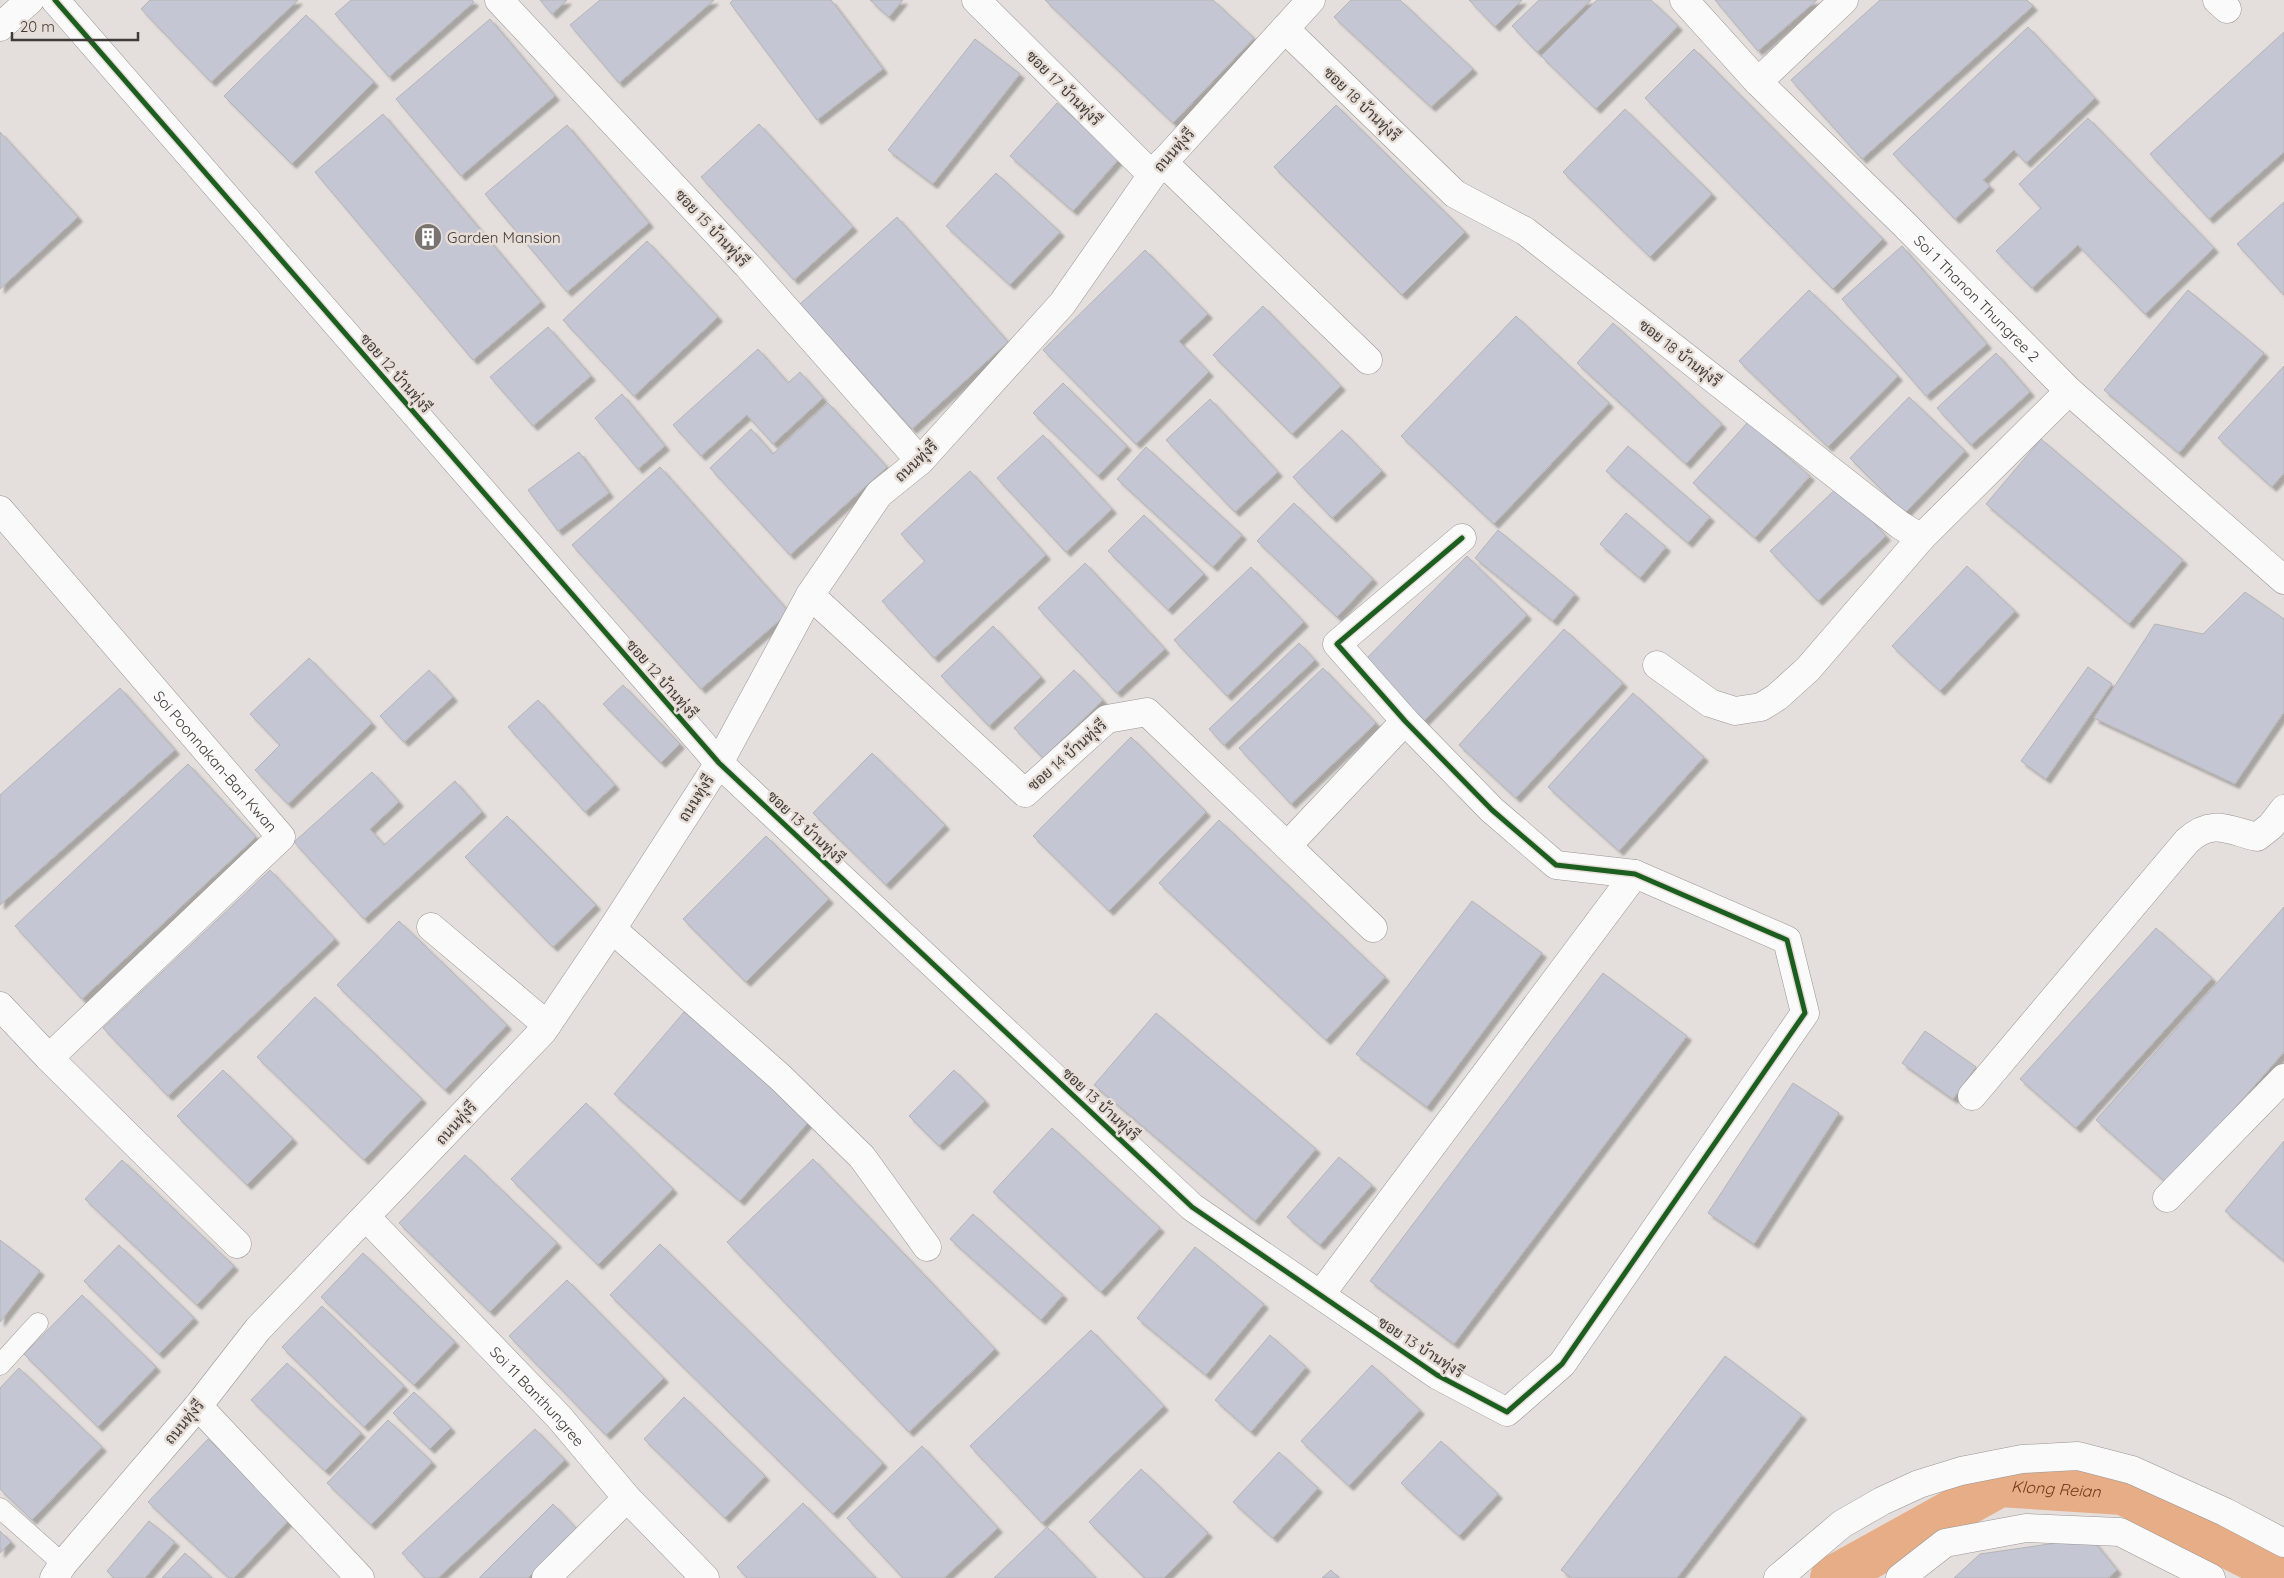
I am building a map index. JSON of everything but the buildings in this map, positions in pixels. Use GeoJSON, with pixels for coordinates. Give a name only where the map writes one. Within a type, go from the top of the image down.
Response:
{"type":"FeatureCollection","features":[{"type":"Feature","properties":{"kind":"street"},"geometry":{"type":"LineString","coordinates":[[0,27],[30,0]]}},
{"type":"Feature","properties":{"kind":"street","name":"ซอย 12 บ้านทุ่งรี"},"geometry":{"type":"LineString","coordinates":[[55,0],[718,763]]}},
{"type":"Feature","properties":{"kind":"street","name":"ซอย 15 บ้านทุ่งรี"},"geometry":{"type":"LineString","coordinates":[[498,0],[747,265],[920,461]]}},
{"type":"Feature","properties":{"kind":"street","name":"ซอย 17 บ้านทุ่งรี"},"geometry":{"type":"LineString","coordinates":[[976,0],[1157,169],[1368,360]]}},
{"type":"Feature","properties":{"kind":"street","name":"ถนนทุ่งรี"},"geometry":{"type":"LineString","coordinates":[[59,1571],[198,1406],[258,1329],[366,1218],[547,1025],[612,929],[718,763],[810,595],[879,494],[920,461],[1062,304],[1157,169],[1311,0]]}},
{"type":"Feature","properties":{"kind":"street","name":"Soi 1 Thanon Thungree 2"},"geometry":{"type":"LineString","coordinates":[[1684,0],[1758,82],[1903,223],[2069,390],[2284,580]]}},
{"type":"Feature","properties":{"kind":"street"},"geometry":{"type":"LineString","coordinates":[[1758,82],[1844,0]]}},
{"type":"Feature","properties":{"kind":"street","name":"ซอย 18 บ้านทุ่งรี"},"geometry":{"type":"LineString","coordinates":[[1285,29],[1456,194],[1525,232],[1900,525],[1921,538]]}},
{"type":"Feature","properties":{"kind":"street"},"geometry":{"type":"LineString","coordinates":[[1657,665],[1710,703],[1735,710],[1761,707],[1777,697],[1808,669],[1921,538],[2069,390]]}},
{"type":"Feature","properties":{"kind":"street","name":"Soi Poonnakan-Ban Kwan"},"geometry":{"type":"LineString","coordinates":[[0,510],[281,837],[49,1058]]}},
{"type":"Feature","properties":{"kind":"street"},"geometry":{"type":"LineString","coordinates":[[1462,538],[1337,644],[1404,721],[1492,810],[1556,865],[1635,874]]}},
{"type":"Feature","properties":{"kind":"street","name":"ซอย 14 บ้านทุ่งรี"},"geometry":{"type":"LineString","coordinates":[[810,595],[1025,793],[1107,719],[1147,712],[1373,928]]}},
{"type":"Feature","properties":{"kind":"street"},"geometry":{"type":"LineString","coordinates":[[1287,846],[1404,721]]}},
{"type":"Feature","properties":{"kind":"street","name":"ซอย 13 บ้านทุ่งรี"},"geometry":{"type":"LineString","coordinates":[[718,763],[1192,1206],[1437,1375],[1507,1412],[1562,1364],[1806,1013],[1787,940],[1635,874]]}},
{"type":"Feature","properties":{"kind":"street"},"geometry":{"type":"LineString","coordinates":[[1972,1096],[2186,841],[2204,828],[2220,826],[2257,837],[2271,826],[2284,809]]}},
{"type":"Feature","properties":{"kind":"street"},"geometry":{"type":"LineString","coordinates":[[1321,1294],[1635,874]]}},
{"type":"Feature","properties":{"kind":"street"},"geometry":{"type":"LineString","coordinates":[[431,927],[547,1025]]}},
{"type":"Feature","properties":{"kind":"street"},"geometry":{"type":"LineString","coordinates":[[612,929],[780,1077],[862,1157],[927,1247]]}},
{"type":"Feature","properties":{"kind":"street"},"geometry":{"type":"LineString","coordinates":[[0,1006],[49,1058],[237,1244]]}},
{"type":"Feature","properties":{"kind":"street"},"geometry":{"type":"LineString","coordinates":[[2167,1198],[2284,1078]]}},
{"type":"Feature","properties":{"kind":"street","name":"Soi 11 Banthungree"},"geometry":{"type":"LineString","coordinates":[[366,1218],[559,1417],[627,1498],[705,1578]]}},
{"type":"Feature","properties":{"kind":"street"},"geometry":{"type":"LineString","coordinates":[[198,1406],[360,1578]]}},
{"type":"Feature","properties":{"kind":"street"},"geometry":{"type":"LineString","coordinates":[[1778,1578],[1842,1524],[1882,1501],[1919,1484],[1961,1471],[2022,1459],[2078,1456],[2132,1470],[2225,1512],[2284,1543]]}},
{"type":"Feature","properties":{"kind":"street"},"geometry":{"type":"LineString","coordinates":[[546,1578],[627,1498]]}},
{"type":"Feature","properties":{"kind":"street"},"geometry":{"type":"LineString","coordinates":[[1900,1578],[1945,1543],[2026,1528],[2120,1532],[2212,1578]]}},
{"type":"Feature","properties":{"kind":"lane"},"geometry":{"type":"LineString","coordinates":[[0,1365],[38,1323]]}},
{"type":"Feature","properties":{"kind":"lane"},"geometry":{"type":"LineString","coordinates":[[0,1508],[59,1571]]}},
{"type":"Feature","properties":{"kind":"waterway","name":"Klong Reian"},"geometry":{"type":"LineString","coordinates":[[1832,1578],[2000,1485],[2123,1493],[2284,1575]]}},
{"type":"Feature","properties":{"kind":"cycle path"},"geometry":{"type":"LineString","coordinates":[[55,0],[719,763],[1192,1207],[1437,1375],[1507,1412],[1562,1364],[1805,1013],[1787,940],[1635,874],[1556,865],[1492,810],[1405,721],[1337,644],[1462,538]]}},
{"type":"Feature","properties":{"kind":"place","name":"Garden Mansion"},"geometry":{"type":"Point","coordinates":[428,237]}}]}
